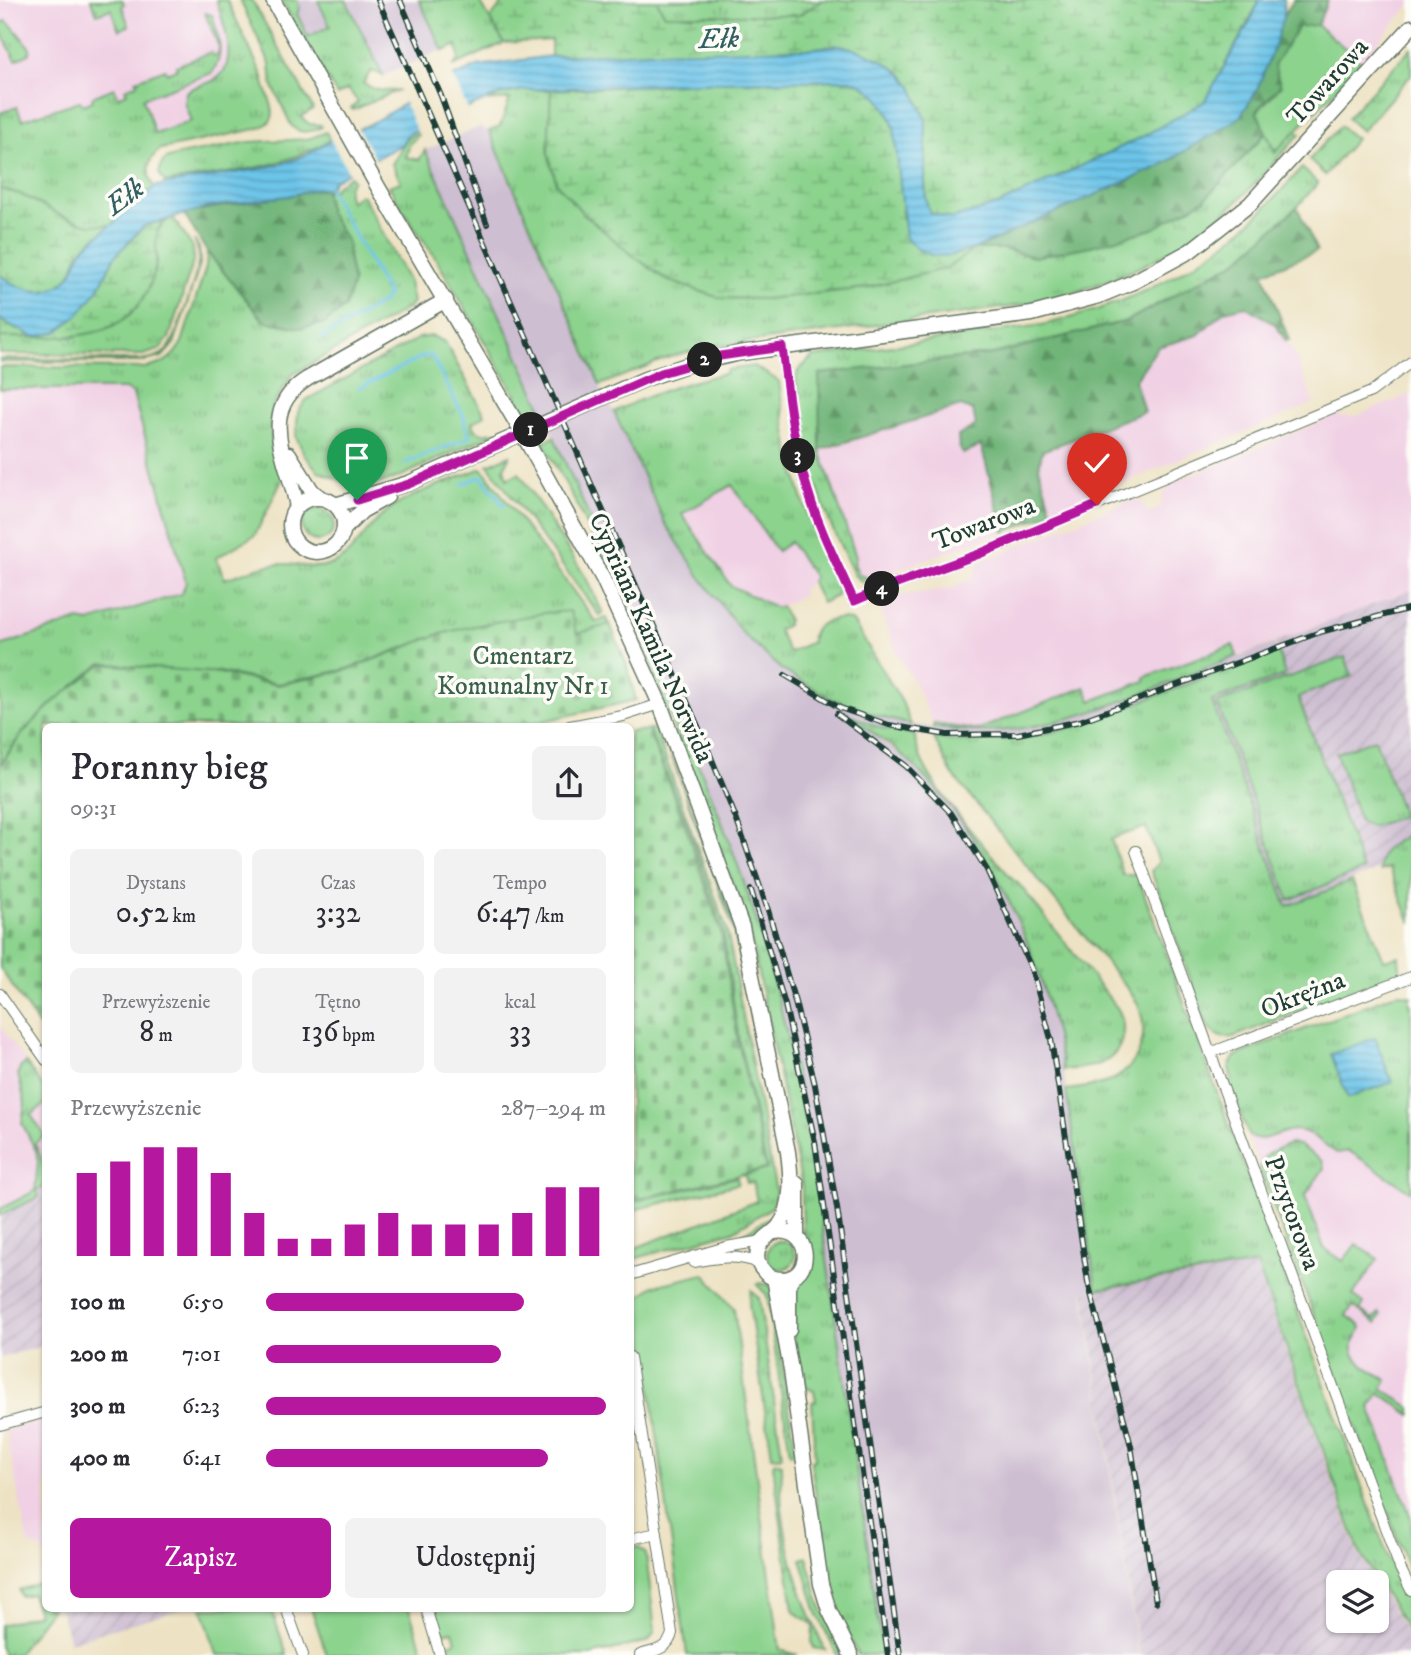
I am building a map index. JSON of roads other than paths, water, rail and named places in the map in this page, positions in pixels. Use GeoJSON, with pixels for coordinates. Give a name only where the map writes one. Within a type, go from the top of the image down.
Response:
{"type":"FeatureCollection","features":[{"type":"Feature","properties":{"kind":"street","name":"Cypriana Kamila Norwida"},"geometry":{"type":"LineString","coordinates":[[273,0],[603,579],[660,704],[742,927],[798,1193],[797,1237]]}},
{"type":"Feature","properties":{"kind":"street","name":"Towarowa"},"geometry":{"type":"LineString","coordinates":[[344,529],[362,511],[409,484],[661,373],[720,356],[1032,314],[1099,296],[1164,267],[1221,228],[1250,204],[1411,27]]}},
{"type":"Feature","properties":{"kind":"street"},"geometry":{"type":"LineString","coordinates":[[297,507],[278,430],[283,404],[296,387],[446,300]]}},
{"type":"Feature","properties":{"kind":"street","name":"Towarowa"},"geometry":{"type":"LineString","coordinates":[[782,347],[792,426],[806,484],[817,518],[854,601],[979,554],[1371,392],[1411,362]]}},
{"type":"Feature","properties":{"kind":"street"},"geometry":{"type":"LineString","coordinates":[[278,430],[302,477],[321,498],[335,505],[344,520],[342,537],[331,548],[308,551],[295,540],[291,532],[291,517],[297,507],[308,500],[321,498]]}},
{"type":"Feature","properties":{"kind":"street","name":"Towarowa"},"geometry":{"type":"LineString","coordinates":[[335,505],[409,484]]}},
{"type":"Feature","properties":{"kind":"street"},"geometry":{"type":"LineString","coordinates":[[586,723],[622,716],[660,704]]}},
{"type":"Feature","properties":{"kind":"street","name":"Przytorowa"},"geometry":{"type":"LineString","coordinates":[[1136,850],[1396,1558],[1411,1590]]}},
{"type":"Feature","properties":{"kind":"street","name":"Okrężna"},"geometry":{"type":"LineString","coordinates":[[1210,1053],[1411,977]]}},
{"type":"Feature","properties":{"kind":"street"},"geometry":{"type":"LineString","coordinates":[[0,994],[41,1044]]}},
{"type":"Feature","properties":{"kind":"street","name":"Cypriana Kamila Norwida"},"geometry":{"type":"LineString","coordinates":[[768,1237],[781,1224],[789,1195],[791,1180],[788,1152]]}},
{"type":"Feature","properties":{"kind":"street"},"geometry":{"type":"LineString","coordinates":[[634,1274],[786,1232],[797,1237],[802,1243],[805,1258],[803,1266],[792,1277],[789,1288],[791,1370]]}},
{"type":"Feature","properties":{"kind":"street"},"geometry":{"type":"LineString","coordinates":[[768,1237],[757,1255],[758,1263],[764,1272],[774,1278],[792,1277]]}},
{"type":"Feature","properties":{"kind":"street"},"geometry":{"type":"LineString","coordinates":[[662,1267],[727,1257],[749,1259],[758,1263]]}},
{"type":"Feature","properties":{"kind":"street"},"geometry":{"type":"LineString","coordinates":[[774,1278],[791,1370],[821,1584],[829,1610],[851,1655]]}},
{"type":"Feature","properties":{"kind":"street"},"geometry":{"type":"LineString","coordinates":[[0,1425],[42,1413]]}},
{"type":"Feature","properties":{"kind":"street"},"geometry":{"type":"LineString","coordinates":[[635,1422],[657,1532],[672,1627],[669,1643],[661,1649],[640,1655]]}},
{"type":"Feature","properties":{"kind":"street"},"geometry":{"type":"LineString","coordinates":[[634,1538],[657,1532]]}},
{"type":"Feature","properties":{"kind":"street"},"geometry":{"type":"LineString","coordinates":[[287,1612],[303,1655]]}},
{"type":"Feature","properties":{"kind":"street"},"geometry":{"type":"LineString","coordinates":[[427,1612],[440,1655]]}},
{"type":"Feature","properties":{"kind":"water"},"geometry":{"type":"Polygon","coordinates":[[[1257,0],[1284,0],[1284,15],[1256,92],[1239,118],[1160,166],[974,249],[952,255],[934,256],[919,250],[906,239],[894,128],[884,105],[859,83],[851,80],[726,82],[523,90],[498,95],[408,134],[401,145],[334,180],[329,189],[319,188],[288,196],[209,207],[144,226],[115,256],[98,290],[78,315],[57,332],[34,337],[0,320],[0,275],[26,289],[45,291],[54,288],[70,275],[86,246],[156,186],[287,162],[368,125],[440,83],[478,66],[551,56],[807,49],[841,45],[864,52],[902,74],[912,87],[926,119],[926,201],[930,213],[951,219],[998,205],[1140,138],[1204,102],[1250,21],[1258,4],[1257,0]]]}},
{"type":"Feature","properties":{"kind":"water"},"geometry":{"type":"Polygon","coordinates":[[[1375,1038],[1392,1082],[1348,1098],[1331,1054],[1375,1038]]]}},
{"type":"Feature","properties":{"kind":"waterway"},"geometry":{"type":"LineString","coordinates":[[322,338],[383,302],[388,294],[329,189]]}},
{"type":"Feature","properties":{"kind":"waterway"},"geometry":{"type":"LineString","coordinates":[[359,388],[431,355],[464,417],[470,437],[405,463]]}},
{"type":"Feature","properties":{"kind":"waterway"},"geometry":{"type":"LineString","coordinates":[[463,484],[481,476],[504,506]]}},
{"type":"Feature","properties":{"kind":"railway"},"geometry":{"type":"LineString","coordinates":[[378,0],[704,740],[737,821],[768,910],[795,1002],[815,1085],[837,1208],[900,1655]]}},
{"type":"Feature","properties":{"kind":"railway"},"geometry":{"type":"LineString","coordinates":[[400,0],[441,96],[487,224]]}},
{"type":"Feature","properties":{"kind":"railway"},"geometry":{"type":"LineString","coordinates":[[785,675],[840,708],[889,725],[947,735],[1018,734],[1080,721],[1320,632],[1411,608]]}},
{"type":"Feature","properties":{"kind":"railway"},"geometry":{"type":"LineString","coordinates":[[837,714],[906,766],[951,813],[987,870],[1032,970],[1051,1039],[1088,1282],[1131,1446],[1156,1602]]}},
{"type":"Feature","properties":{"kind":"railway"},"geometry":{"type":"LineString","coordinates":[[751,890],[785,1005],[815,1142],[888,1655]]}},
{"type":"Feature","properties":{"kind":"water label","name":"Ełk"},"geometry":{"type":"Point","coordinates":[719,39]}},
{"type":"Feature","properties":{"kind":"water label","name":"Ełk"},"geometry":{"type":"Point","coordinates":[125,197]}},
{"type":"Feature","properties":{"kind":"park label","name":"Cmentarz Komunalny Nr 1"},"geometry":{"type":"Point","coordinates":[523,671]}}]}
